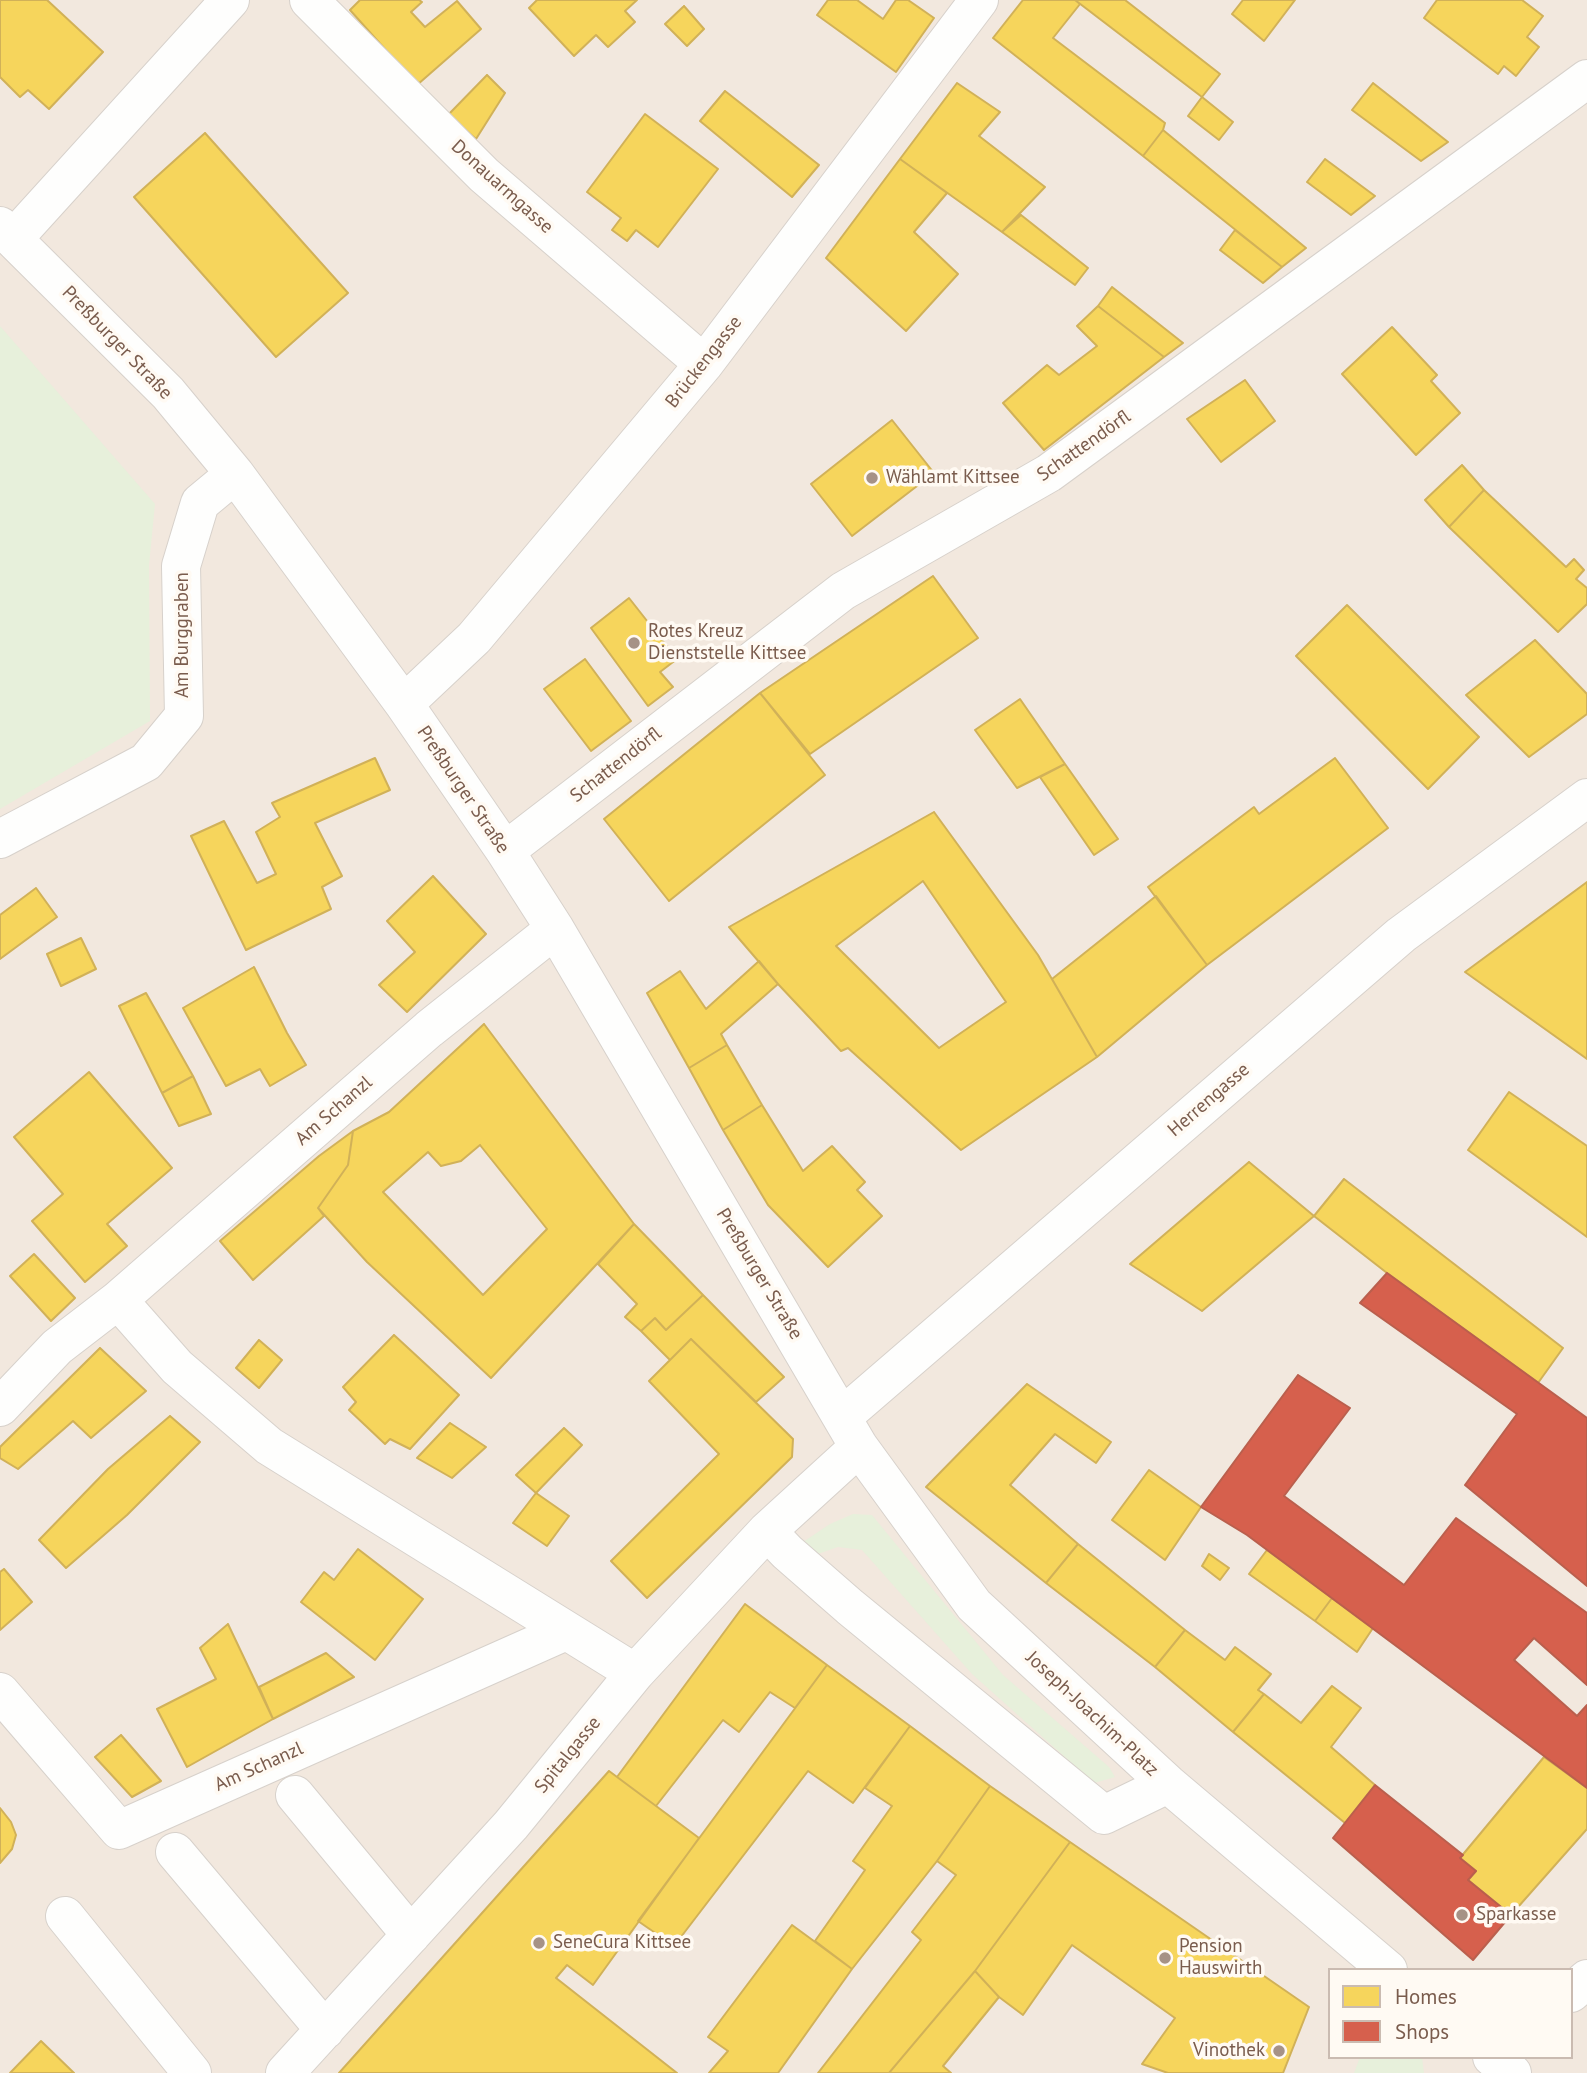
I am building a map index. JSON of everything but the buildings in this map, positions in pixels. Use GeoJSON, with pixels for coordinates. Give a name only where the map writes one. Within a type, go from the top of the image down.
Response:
{"type":"FeatureCollection","features":[{"type":"Feature","properties":{"kind":"street"},"geometry":{"type":"LineString","coordinates":[[7,232],[230,0]]}},
{"type":"Feature","properties":{"kind":"street","name":"Donauarmgasse"},"geometry":{"type":"LineString","coordinates":[[309,0],[484,175],[704,364]]}},
{"type":"Feature","properties":{"kind":"street","name":"Brückengasse"},"geometry":{"type":"LineString","coordinates":[[404,704],[474,638],[704,364],[979,0]]}},
{"type":"Feature","properties":{"kind":"street","name":"Schattendörfl"},"geometry":{"type":"LineString","coordinates":[[505,851],[843,591],[1049,473],[1587,79]]}},
{"type":"Feature","properties":{"kind":"street","name":"Preßburger Straße"},"geometry":{"type":"LineString","coordinates":[[7,232],[168,393],[235,474],[404,704],[555,929],[851,1432]]}},
{"type":"Feature","properties":{"kind":"street","name":"Am Burggraben"},"geometry":{"type":"LineString","coordinates":[[0,839],[146,762],[184,716],[181,566],[200,503],[235,474]]}},
{"type":"Feature","properties":{"kind":"street","name":"Herrengasse"},"geometry":{"type":"LineString","coordinates":[[851,1432],[1401,934],[1587,798]]}},
{"type":"Feature","properties":{"kind":"street","name":"Am Schanzl"},"geometry":{"type":"LineString","coordinates":[[0,1407],[57,1347],[118,1300],[429,1029],[555,929]]}},
{"type":"Feature","properties":{"kind":"street"},"geometry":{"type":"LineString","coordinates":[[118,1300],[177,1367],[269,1446],[635,1673]]}},
{"type":"Feature","properties":{"kind":"street","name":"Spitalgasse"},"geometry":{"type":"LineString","coordinates":[[285,2073],[511,1825],[635,1673],[767,1531],[851,1432]]}},
{"type":"Feature","properties":{"kind":"street","name":"Joseph-Joachim-Platz"},"geometry":{"type":"LineString","coordinates":[[851,1432],[974,1605],[1168,1784],[1386,1968]]}},
{"type":"Feature","properties":{"kind":"street"},"geometry":{"type":"LineString","coordinates":[[767,1531],[850,1607],[1104,1815],[1168,1784]]}},
{"type":"Feature","properties":{"kind":"street","name":"Am Schanzl"},"geometry":{"type":"LineString","coordinates":[[0,1692],[119,1830],[566,1631]]}},
{"type":"Feature","properties":{"kind":"street"},"geometry":{"type":"LineString","coordinates":[[295,1795],[411,1935]]}},
{"type":"Feature","properties":{"kind":"street"},"geometry":{"type":"LineString","coordinates":[[175,1852],[325,2030]]}},
{"type":"Feature","properties":{"kind":"street"},"geometry":{"type":"LineString","coordinates":[[65,1916],[192,2073]]}},
{"type":"Feature","properties":{"kind":"street"},"geometry":{"type":"LineString","coordinates":[[1573,1991],[1587,1979]]}},
{"type":"Feature","properties":{"kind":"shaded area"},"geometry":{"type":"Polygon","coordinates":[[[0,0],[1587,0],[1587,2073],[0,2073],[0,0]]]}},
{"type":"Feature","properties":{"kind":"green space"},"geometry":{"type":"Polygon","coordinates":[[[0,326],[155,504],[149,565],[150,721],[0,809],[0,326]]]}},
{"type":"Feature","properties":{"kind":"green space"},"geometry":{"type":"Polygon","coordinates":[[[853,1514],[872,1515],[1003,1675],[1109,1767],[1115,1777],[1094,1783],[972,1674],[862,1550],[838,1547],[812,1556],[803,1542],[830,1524],[853,1514]]]}},
{"type":"Feature","properties":{"kind":"green space"},"geometry":{"type":"Polygon","coordinates":[[[1359,2059],[1422,2059],[1424,2073],[1354,2073],[1359,2059]]]}},
{"type":"Feature","properties":{"kind":"place","name":"Wählamt Kittsee"},"geometry":{"type":"Point","coordinates":[872,478]}},
{"type":"Feature","properties":{"kind":"place","name":"Rotes Kreuz Dienststelle Kittsee"},"geometry":{"type":"Point","coordinates":[634,643]}},
{"type":"Feature","properties":{"kind":"place","name":"Sparkasse"},"geometry":{"type":"Point","coordinates":[1462,1915]}},
{"type":"Feature","properties":{"kind":"place","name":"SeneCura Kittsee"},"geometry":{"type":"Point","coordinates":[539,1943]}},
{"type":"Feature","properties":{"kind":"place","name":"Pension Hauswirth"},"geometry":{"type":"Point","coordinates":[1165,1958]}},
{"type":"Feature","properties":{"kind":"place","name":"Vinothek"},"geometry":{"type":"Point","coordinates":[1279,2051]}}]}
